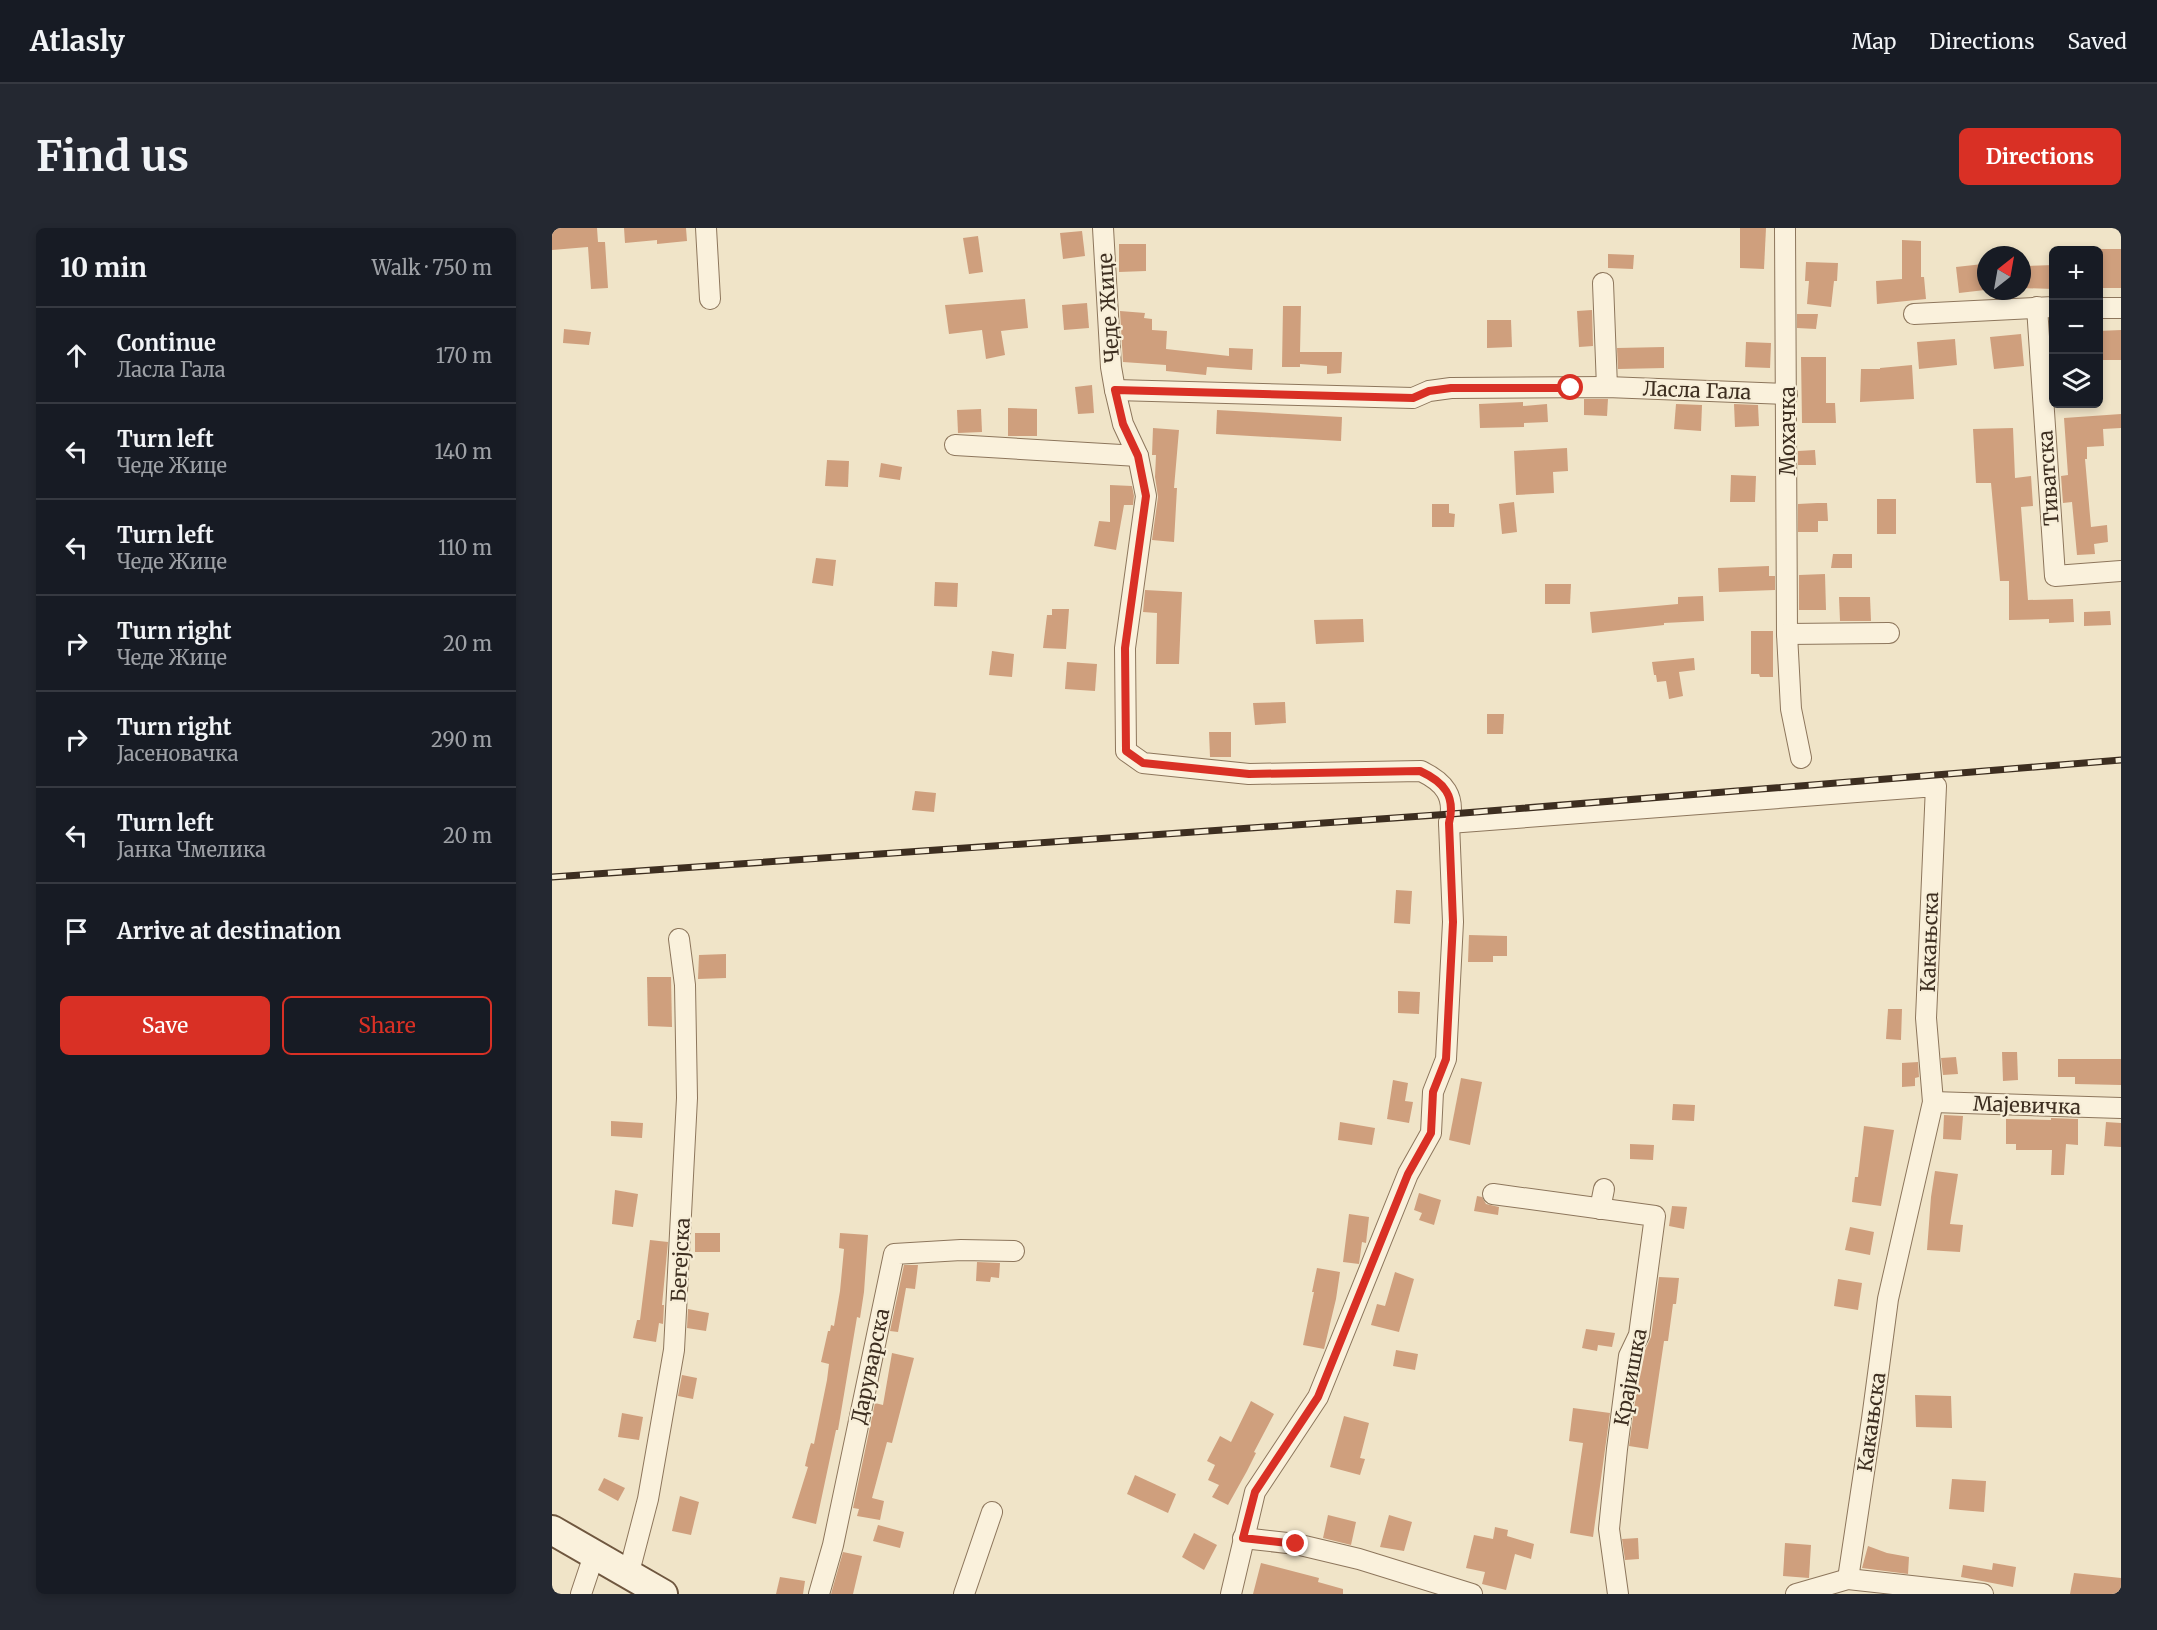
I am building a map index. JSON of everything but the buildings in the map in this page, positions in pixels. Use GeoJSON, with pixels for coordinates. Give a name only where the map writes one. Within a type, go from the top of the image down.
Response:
{"type":"FeatureCollection","features":[{"type":"Feature","properties":{"kind":"street"},"geometry":{"type":"LineString","coordinates":[[706,228],[710,299]]}},
{"type":"Feature","properties":{"kind":"street","name":"Чеде Жице"},"geometry":{"type":"LineString","coordinates":[[1103,228],[1115,390],[1123,424],[1138,456],[1146,496],[1125,648],[1126,751],[1143,763],[1249,774],[1420,771],[1438,779],[1446,789],[1450,800],[1449,823]]}},
{"type":"Feature","properties":{"kind":"street","name":"Мохачка"},"geometry":{"type":"LineString","coordinates":[[1785,228],[1788,634],[1791,709],[1801,758]]}},
{"type":"Feature","properties":{"kind":"street"},"geometry":{"type":"LineString","coordinates":[[1603,282],[1607,387]]}},
{"type":"Feature","properties":{"kind":"street"},"geometry":{"type":"LineString","coordinates":[[1914,314],[2045,307]]}},
{"type":"Feature","properties":{"kind":"street","name":"Тиватска"},"geometry":{"type":"LineString","coordinates":[[2045,307],[2055,576],[2121,571]]}},
{"type":"Feature","properties":{"kind":"street"},"geometry":{"type":"LineString","coordinates":[[2103,308],[2121,308]]}},
{"type":"Feature","properties":{"kind":"street","name":"Ласла Гала"},"geometry":{"type":"LineString","coordinates":[[1115,390],[1413,398],[1429,391],[1451,388],[1607,387],[1787,394]]}},
{"type":"Feature","properties":{"kind":"street"},"geometry":{"type":"LineString","coordinates":[[955,445],[1138,456]]}},
{"type":"Feature","properties":{"kind":"street"},"geometry":{"type":"LineString","coordinates":[[1788,634],[1889,633]]}},
{"type":"Feature","properties":{"kind":"street","name":"Какањска"},"geometry":{"type":"LineString","coordinates":[[1449,823],[1936,786],[1926,1018],[1933,1102],[1888,1299],[1848,1579]]}},
{"type":"Feature","properties":{"kind":"street"},"geometry":{"type":"LineString","coordinates":[[1231,1594],[1255,1492],[1318,1397],[1408,1174],[1431,1133],[1433,1092],[1446,1059],[1453,922],[1449,823]]}},
{"type":"Feature","properties":{"kind":"street","name":"Бегејска"},"geometry":{"type":"LineString","coordinates":[[628,1576],[648,1499],[674,1350],[687,1098],[686,985],[679,939]]}},
{"type":"Feature","properties":{"kind":"street","name":"Мајевичка"},"geometry":{"type":"LineString","coordinates":[[1933,1102],[2121,1108]]}},
{"type":"Feature","properties":{"kind":"street"},"geometry":{"type":"LineString","coordinates":[[1600,1209],[1604,1189]]}},
{"type":"Feature","properties":{"kind":"street","name":"Крајишка"},"geometry":{"type":"LineString","coordinates":[[1493,1194],[1655,1216],[1639,1335],[1629,1356],[1609,1529],[1618,1594]]}},
{"type":"Feature","properties":{"kind":"street","name":"Даруварска"},"geometry":{"type":"LineString","coordinates":[[819,1594],[833,1545],[894,1254],[961,1250],[1014,1251]]}},
{"type":"Feature","properties":{"kind":"street"},"geometry":{"type":"LineString","coordinates":[[964,1594],[992,1512]]}},
{"type":"Feature","properties":{"kind":"street"},"geometry":{"type":"LineString","coordinates":[[552,1530],[662,1594]]}},
{"type":"Feature","properties":{"kind":"street"},"geometry":{"type":"LineString","coordinates":[[1243,1538],[1296,1544],[1338,1554],[1472,1594]]}},
{"type":"Feature","properties":{"kind":"street"},"geometry":{"type":"LineString","coordinates":[[581,1594],[594,1555]]}},
{"type":"Feature","properties":{"kind":"street"},"geometry":{"type":"LineString","coordinates":[[1796,1594],[1848,1579],[1972,1593]]}},
{"type":"Feature","properties":{"kind":"railway"},"geometry":{"type":"LineString","coordinates":[[552,877],[1451,814],[2121,760]]}},
{"type":"Feature","properties":{"kind":"route"},"geometry":{"type":"LineString","coordinates":[[1296,1544],[1243,1538],[1255,1492],[1318,1397],[1408,1174],[1431,1133],[1433,1092],[1446,1059],[1453,922],[1450,800],[1446,789],[1438,779],[1420,771],[1249,774],[1143,763],[1126,751],[1125,648],[1146,496],[1138,456],[1123,424],[1115,390],[1413,398],[1429,391],[1451,388],[1571,388]]}}]}
